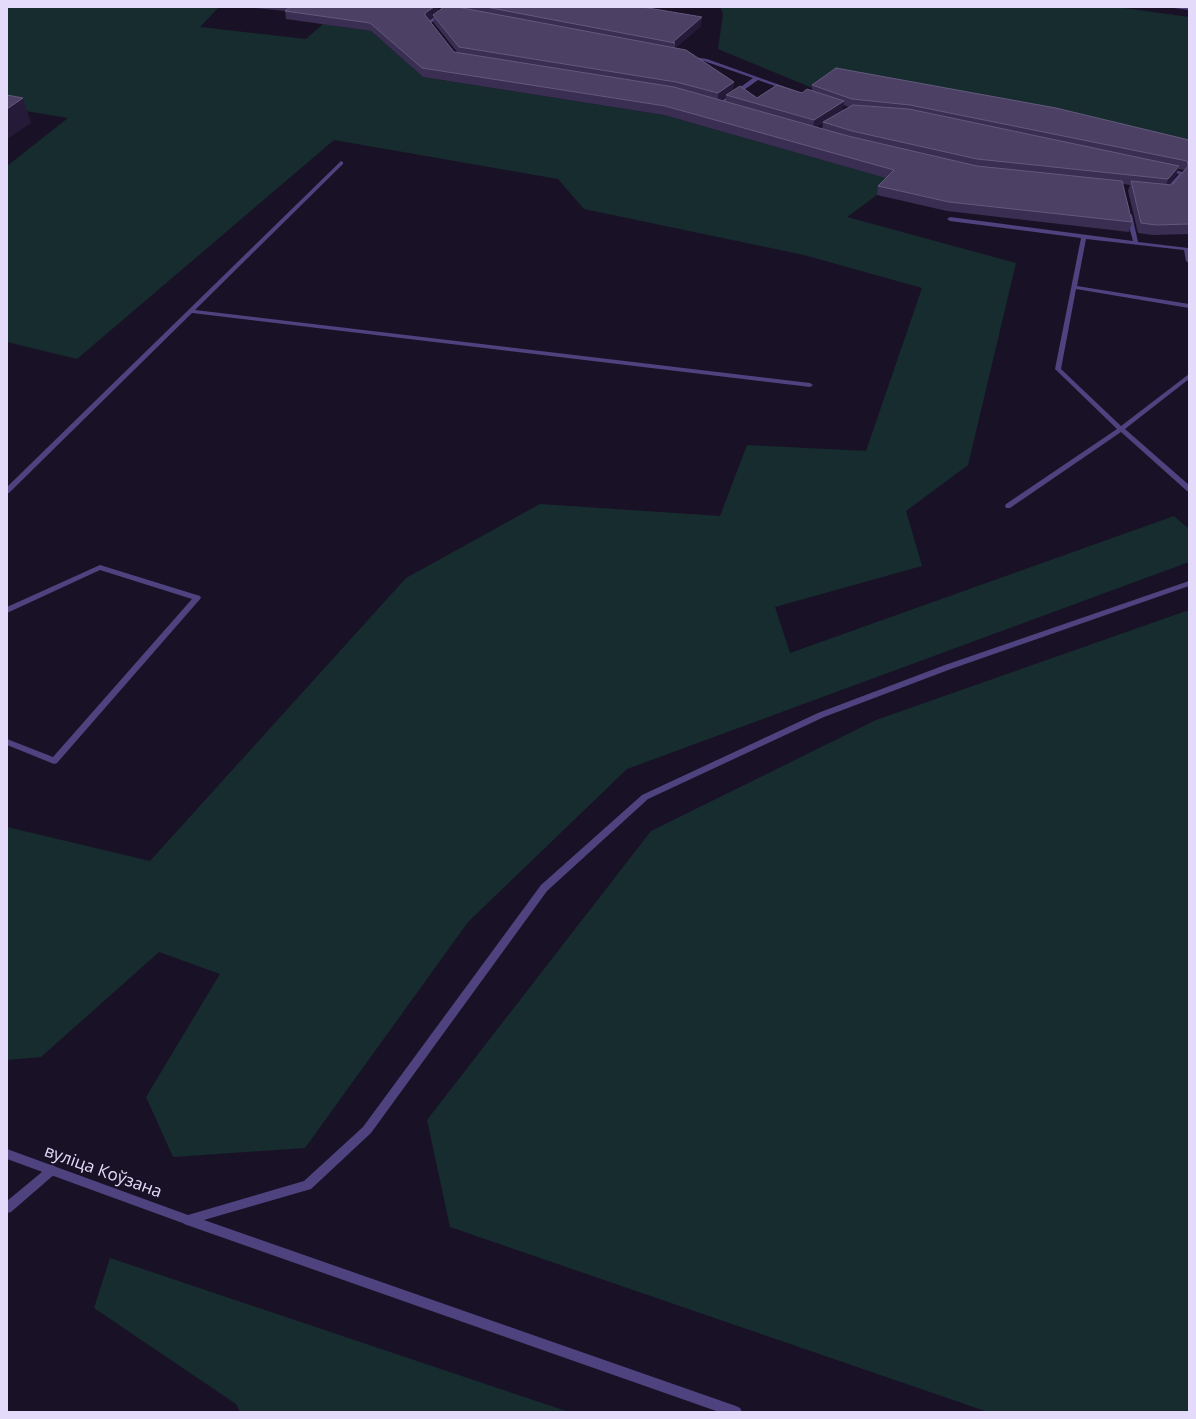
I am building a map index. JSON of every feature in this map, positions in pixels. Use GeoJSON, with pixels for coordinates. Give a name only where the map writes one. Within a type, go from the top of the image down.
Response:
{"type":"FeatureCollection","features":[{"type":"Feature","properties":{"kind":"street"},"geometry":{"type":"LineString","coordinates":[[438,35],[429,23],[452,7]]}},
{"type":"Feature","properties":{"kind":"street"},"geometry":{"type":"LineString","coordinates":[[1174,7],[1189,9]]}},
{"type":"Feature","properties":{"kind":"street"},"geometry":{"type":"LineString","coordinates":[[440,10],[454,13]]}},
{"type":"Feature","properties":{"kind":"street"},"geometry":{"type":"LineString","coordinates":[[682,55],[705,60],[807,95]]}},
{"type":"Feature","properties":{"kind":"street"},"geometry":{"type":"LineString","coordinates":[[718,106],[757,78]]}},
{"type":"Feature","properties":{"kind":"street"},"geometry":{"type":"LineString","coordinates":[[711,104],[725,108]]}},
{"type":"Feature","properties":{"kind":"street"},"geometry":{"type":"LineString","coordinates":[[7,490],[341,163]]}},
{"type":"Feature","properties":{"kind":"street"},"geometry":{"type":"LineString","coordinates":[[1159,168],[1182,173],[1170,187]]}},
{"type":"Feature","properties":{"kind":"street"},"geometry":{"type":"LineString","coordinates":[[1128,208],[1136,243]]}},
{"type":"Feature","properties":{"kind":"street"},"geometry":{"type":"LineString","coordinates":[[950,219],[1186,249],[1189,261]]}},
{"type":"Feature","properties":{"kind":"street"},"geometry":{"type":"LineString","coordinates":[[1084,237],[1058,369],[1121,429],[1189,489]]}},
{"type":"Feature","properties":{"kind":"street"},"geometry":{"type":"LineString","coordinates":[[1074,287],[1189,306]]}},
{"type":"Feature","properties":{"kind":"street"},"geometry":{"type":"LineString","coordinates":[[190,311],[810,385]]}},
{"type":"Feature","properties":{"kind":"street"},"geometry":{"type":"LineString","coordinates":[[1008,506],[1121,429],[1189,376]]}},
{"type":"Feature","properties":{"kind":"street"},"geometry":{"type":"LineString","coordinates":[[7,610],[100,567],[197,598],[54,761],[7,742]]}},
{"type":"Feature","properties":{"kind":"street"},"geometry":{"type":"LineString","coordinates":[[188,1220],[307,1186],[366,1130],[544,888],[645,796],[821,715],[948,667],[1189,583]]}},
{"type":"Feature","properties":{"kind":"street","name":"вуліца Коўзана"},"geometry":{"type":"LineString","coordinates":[[7,1154],[188,1220],[736,1412]]}},
{"type":"Feature","properties":{"kind":"street"},"geometry":{"type":"LineString","coordinates":[[7,1208],[52,1170]]}},
{"type":"Feature","properties":{"kind":"green space"},"geometry":{"type":"Polygon","coordinates":[[[7,7],[219,7],[200,27],[306,39],[323,24],[371,31],[423,77],[664,115],[892,179],[877,195],[847,217],[1016,263],[968,465],[906,511],[922,566],[775,607],[790,653],[1174,516],[1189,529],[1189,562],[627,769],[468,922],[305,1148],[173,1157],[146,1097],[220,974],[159,952],[41,1057],[7,1060],[7,827],[150,861],[406,578],[540,504],[720,516],[747,445],[866,451],[922,288],[804,255],[584,209],[558,179],[334,140],[77,359],[7,342],[7,166],[68,118],[7,108],[7,7]]]}},
{"type":"Feature","properties":{"kind":"green space"},"geometry":{"type":"Polygon","coordinates":[[[720,7],[1117,7],[1189,17],[1189,149],[817,90],[718,49],[723,14],[720,7]]]}},
{"type":"Feature","properties":{"kind":"green space"},"geometry":{"type":"Polygon","coordinates":[[[1189,610],[1189,1412],[988,1412],[450,1227],[427,1120],[651,831],[876,720],[1189,610]]]}},
{"type":"Feature","properties":{"kind":"green space"},"geometry":{"type":"Polygon","coordinates":[[[110,1258],[569,1412],[240,1412],[236,1404],[94,1308],[110,1258]]]}},
{"type":"Feature","properties":{"kind":"building"},"geometry":{"type":"Polygon","coordinates":[[[290,7],[434,7],[425,13],[425,15],[454,52],[674,87],[848,136],[977,166],[1122,181],[1132,222],[949,202],[878,186],[894,170],[665,106],[422,68],[370,23],[285,11],[290,7]]]}},
{"type":"Feature","properties":{"kind":"building"},"geometry":{"type":"Polygon","coordinates":[[[444,7],[457,7],[686,50],[734,82],[718,93],[676,82],[459,47],[433,15],[444,7]]]}},
{"type":"Feature","properties":{"kind":"building"},"geometry":{"type":"Polygon","coordinates":[[[486,7],[642,7],[702,17],[673,42],[675,43],[486,7]]]}},
{"type":"Feature","properties":{"kind":"building"},"geometry":{"type":"Polygon","coordinates":[[[836,68],[1056,108],[1189,140],[1189,224],[1156,225],[1141,223],[1131,181],[1172,185],[1188,166],[1187,161],[910,105],[852,99],[812,85],[836,68]]]}},
{"type":"Feature","properties":{"kind":"building"},"geometry":{"type":"Polygon","coordinates":[[[777,85],[802,93],[807,89],[844,101],[814,120],[726,95],[740,86],[757,98],[777,85]]]}},
{"type":"Feature","properties":{"kind":"building"},"geometry":{"type":"Polygon","coordinates":[[[7,95],[23,98],[7,109],[7,95]]]}},
{"type":"Feature","properties":{"kind":"building"},"geometry":{"type":"Polygon","coordinates":[[[853,105],[909,109],[1179,166],[1168,179],[977,159],[852,131],[823,122],[853,105]]]}}]}
